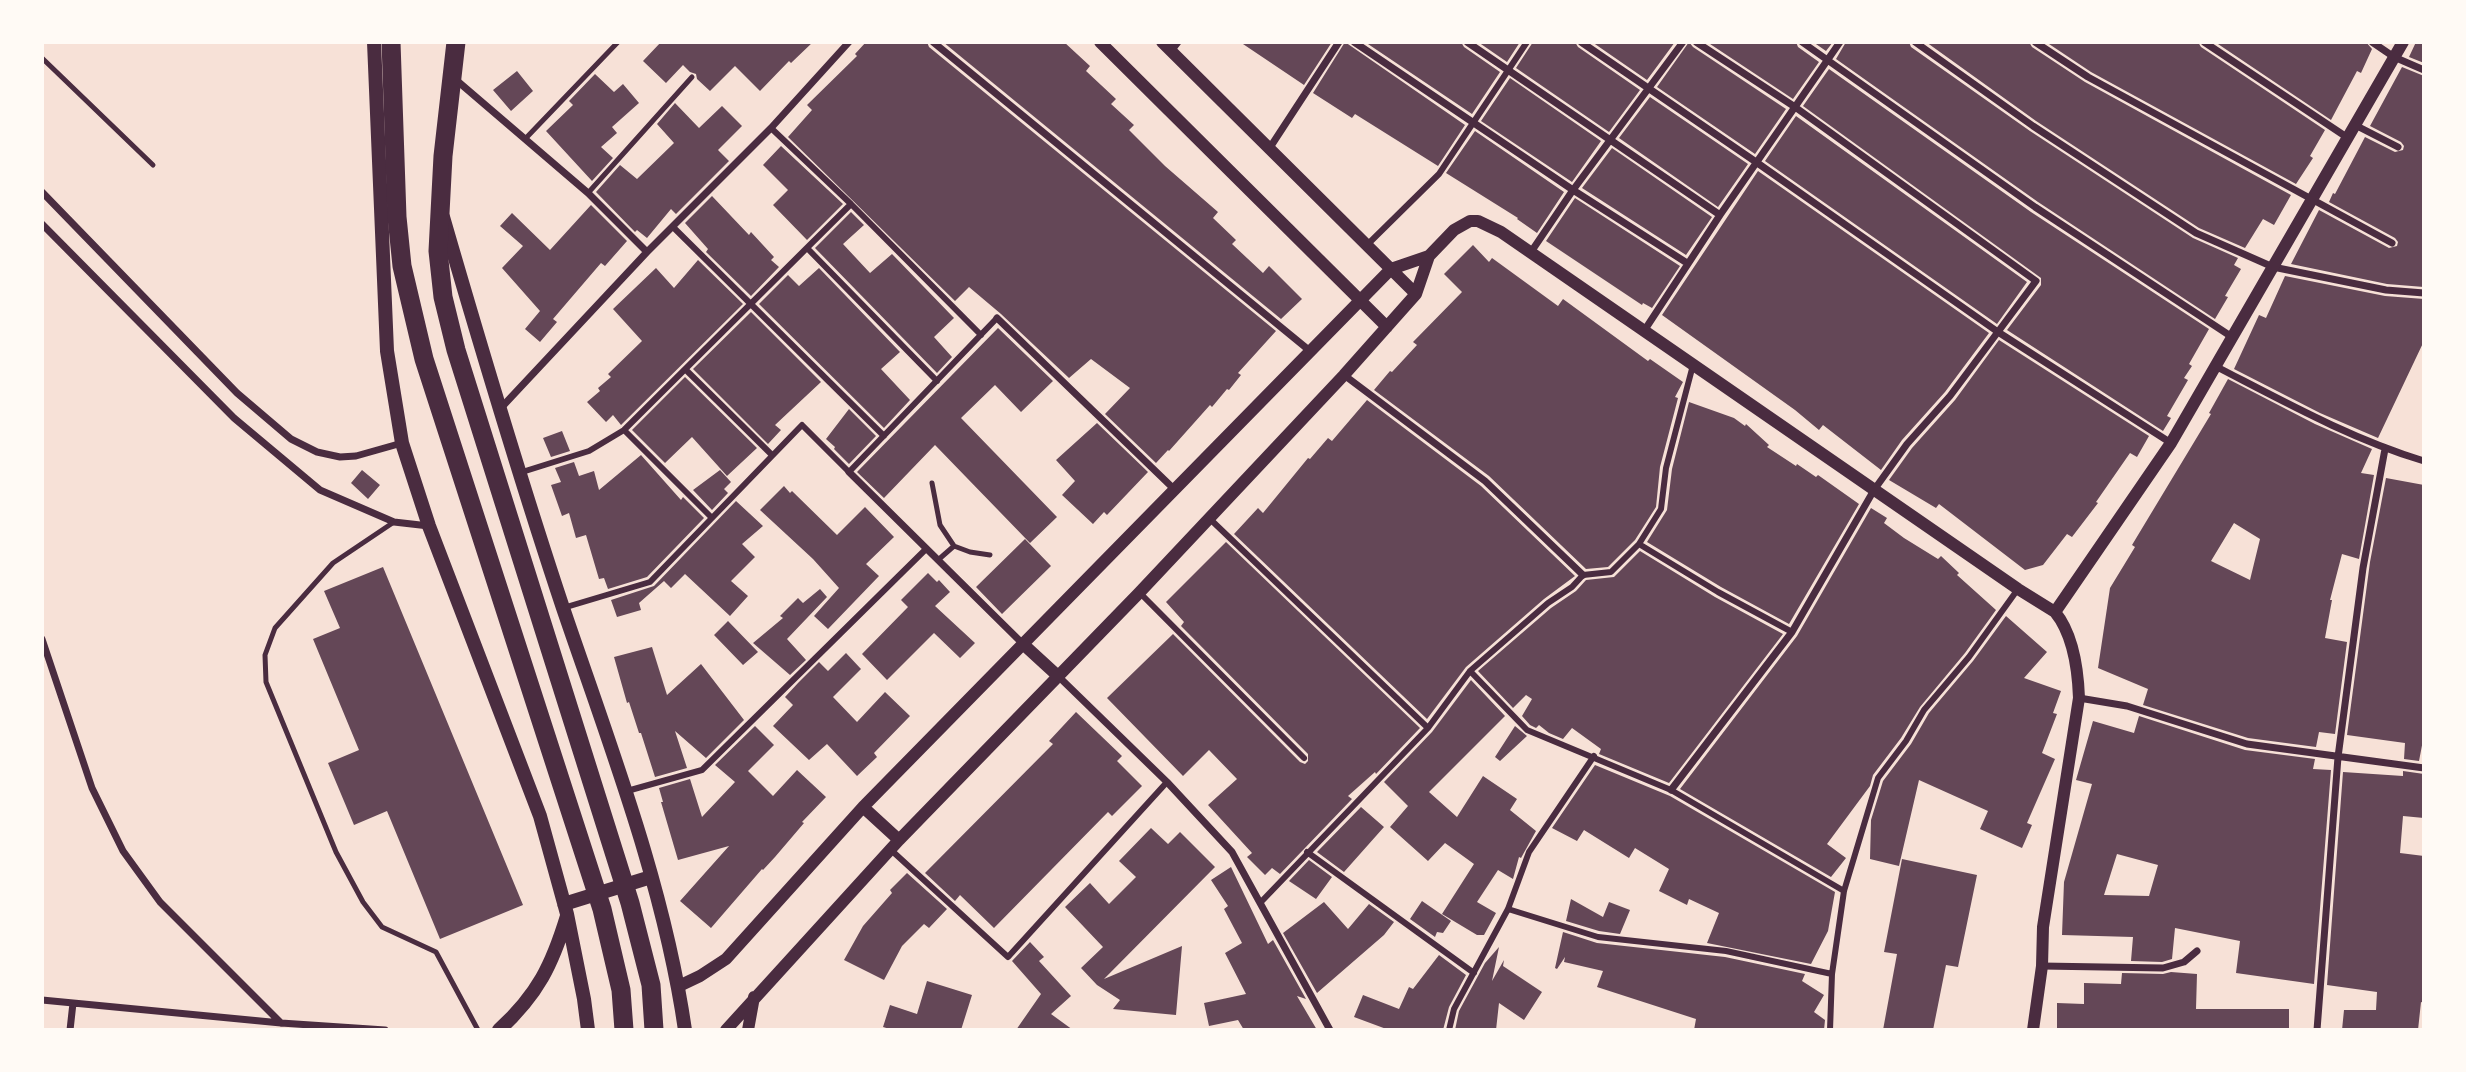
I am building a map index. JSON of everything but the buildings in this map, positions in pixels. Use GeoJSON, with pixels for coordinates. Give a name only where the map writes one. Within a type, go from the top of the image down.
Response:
{"type":"FeatureCollection","features":[{"type":"Feature","properties":{"kind":"highway"},"geometry":{"type":"LineString","coordinates":[[391,42],[397,217],[402,266],[424,359],[602,909],[621,990],[624,1030]]}},
{"type":"Feature","properties":{"kind":"highway"},"geometry":{"type":"LineString","coordinates":[[456,42],[443,156],[438,251],[443,297],[456,350],[630,903],[651,985],[654,1030]]}},
{"type":"Feature","properties":{"kind":"main road"},"geometry":{"type":"LineString","coordinates":[[374,42],[387,351],[402,443],[429,526],[540,816],[565,909],[588,1030]]}},
{"type":"Feature","properties":{"kind":"main road"},"geometry":{"type":"LineString","coordinates":[[442,212],[519,473],[626,791],[679,986],[685,1030]]}},
{"type":"Feature","properties":{"kind":"main road"},"geometry":{"type":"LineString","coordinates":[[565,909],[651,877]]}},
{"type":"Feature","properties":{"kind":"main road"},"geometry":{"type":"LineString","coordinates":[[499,1030],[527,1000],[554,957],[565,909]]}},
{"type":"Feature","properties":{"kind":"street"},"geometry":{"type":"LineString","coordinates":[[500,409],[647,252],[771,128],[849,42]]}},
{"type":"Feature","properties":{"kind":"street"},"geometry":{"type":"LineString","coordinates":[[933,42],[1310,351]]}},
{"type":"Feature","properties":{"kind":"street"},"geometry":{"type":"LineString","coordinates":[[1100,42],[1387,327]]}},
{"type":"Feature","properties":{"kind":"street"},"geometry":{"type":"LineString","coordinates":[[1269,149],[1339,42]]}},
{"type":"Feature","properties":{"kind":"street"},"geometry":{"type":"LineString","coordinates":[[1353,42],[1687,263]]}},
{"type":"Feature","properties":{"kind":"street"},"geometry":{"type":"LineString","coordinates":[[1467,42],[1720,215]]}},
{"type":"Feature","properties":{"kind":"street"},"geometry":{"type":"LineString","coordinates":[[1367,245],[1439,174],[1527,42]]}},
{"type":"Feature","properties":{"kind":"street"},"geometry":{"type":"LineString","coordinates":[[1581,42],[1998,332],[2171,443]]}},
{"type":"Feature","properties":{"kind":"street"},"geometry":{"type":"LineString","coordinates":[[1531,253],[1573,190],[1683,42]]}},
{"type":"Feature","properties":{"kind":"street"},"geometry":{"type":"LineString","coordinates":[[1671,790],[1791,632],[1874,490],[1907,444],[1950,396],[2036,281],[1795,107],[1696,42]]}},
{"type":"Feature","properties":{"kind":"street"},"geometry":{"type":"LineString","coordinates":[[1802,42],[2035,207],[2232,337]]}},
{"type":"Feature","properties":{"kind":"street"},"geometry":{"type":"LineString","coordinates":[[1644,332],[1687,263],[1840,42]]}},
{"type":"Feature","properties":{"kind":"street"},"geometry":{"type":"LineString","coordinates":[[1915,42],[2033,125],[2196,233],[2273,267],[2386,290],[2424,293]]}},
{"type":"Feature","properties":{"kind":"street"},"geometry":{"type":"LineString","coordinates":[[2035,42],[2088,77],[2392,243]]}},
{"type":"Feature","properties":{"kind":"street"},"geometry":{"type":"LineString","coordinates":[[2204,42],[2348,138]]}},
{"type":"Feature","properties":{"kind":"street"},"geometry":{"type":"LineString","coordinates":[[2372,42],[2394,57],[2424,70]]}},
{"type":"Feature","properties":{"kind":"street"},"geometry":{"type":"LineString","coordinates":[[2055,612],[2171,443],[2403,42]]}},
{"type":"Feature","properties":{"kind":"street"},"geometry":{"type":"LineString","coordinates":[[1170,45],[1269,149],[1416,294]]}},
{"type":"Feature","properties":{"kind":"street"},"geometry":{"type":"LineString","coordinates":[[452,76],[588,193],[647,252]]}},
{"type":"Feature","properties":{"kind":"street"},"geometry":{"type":"LineString","coordinates":[[2356,125],[2398,147]]}},
{"type":"Feature","properties":{"kind":"street"},"geometry":{"type":"LineString","coordinates":[[771,128],[981,335]]}},
{"type":"Feature","properties":{"kind":"street"},"geometry":{"type":"LineString","coordinates":[[42,192],[237,393],[291,439],[317,452],[340,457],[356,456],[402,443]]}},
{"type":"Feature","properties":{"kind":"street"},"geometry":{"type":"LineString","coordinates":[[519,473],[589,451],[624,430],[851,204]]}},
{"type":"Feature","properties":{"kind":"street"},"geometry":{"type":"LineString","coordinates":[[726,1030],[895,845],[1059,677],[1345,375],[1416,294],[1429,256],[1454,230],[1470,221],[1488,224],[1531,253],[2055,612],[2064,624],[2078,681],[2079,698],[2043,927],[2042,966],[2033,1030]]}},
{"type":"Feature","properties":{"kind":"street"},"geometry":{"type":"LineString","coordinates":[[42,224],[234,418],[320,490],[394,522],[429,526]]}},
{"type":"Feature","properties":{"kind":"street"},"geometry":{"type":"LineString","coordinates":[[673,227],[884,436]]}},
{"type":"Feature","properties":{"kind":"street"},"geometry":{"type":"LineString","coordinates":[[807,248],[937,381]]}},
{"type":"Feature","properties":{"kind":"street"},"geometry":{"type":"LineString","coordinates":[[679,986],[726,959],[863,807],[1391,269],[1429,256]]}},
{"type":"Feature","properties":{"kind":"street"},"geometry":{"type":"LineString","coordinates":[[849,472],[998,318],[1174,489]]}},
{"type":"Feature","properties":{"kind":"street"},"geometry":{"type":"LineString","coordinates":[[1261,902],[1428,728],[1470,671],[1583,575],[1611,572],[1639,544],[1661,509],[1666,468],[1693,365]]}},
{"type":"Feature","properties":{"kind":"street"},"geometry":{"type":"LineString","coordinates":[[2216,366],[2385,449],[2424,461]]}},
{"type":"Feature","properties":{"kind":"street"},"geometry":{"type":"LineString","coordinates":[[686,370],[772,455]]}},
{"type":"Feature","properties":{"kind":"street"},"geometry":{"type":"LineString","coordinates":[[1345,375],[1485,481],[1583,575]]}},
{"type":"Feature","properties":{"kind":"street"},"geometry":{"type":"LineString","coordinates":[[563,608],[650,582],[802,425],[926,550],[1167,782],[1232,852],[1330,1030]]}},
{"type":"Feature","properties":{"kind":"street"},"geometry":{"type":"LineString","coordinates":[[624,430],[712,518]]}},
{"type":"Feature","properties":{"kind":"street"},"geometry":{"type":"LineString","coordinates":[[2317,1030],[2338,757],[2363,568],[2385,449]]}},
{"type":"Feature","properties":{"kind":"street"},"geometry":{"type":"LineString","coordinates":[[1210,519],[1428,728]]}},
{"type":"Feature","properties":{"kind":"street"},"geometry":{"type":"LineString","coordinates":[[1639,544],[1791,632]]}},
{"type":"Feature","properties":{"kind":"street"},"geometry":{"type":"LineString","coordinates":[[626,791],[702,770],[926,550]]}},
{"type":"Feature","properties":{"kind":"street"},"geometry":{"type":"LineString","coordinates":[[1830,1030],[1832,974],[1844,891],[1878,778],[1906,741],[1924,710],[1969,657],[2018,589]]}},
{"type":"Feature","properties":{"kind":"street"},"geometry":{"type":"LineString","coordinates":[[1139,593],[1304,758]]}},
{"type":"Feature","properties":{"kind":"street"},"geometry":{"type":"LineString","coordinates":[[42,639],[92,789],[123,851],[160,902],[281,1023]]}},
{"type":"Feature","properties":{"kind":"street"},"geometry":{"type":"LineString","coordinates":[[1470,671],[1527,730],[1671,790],[1844,891]]}},
{"type":"Feature","properties":{"kind":"street"},"geometry":{"type":"LineString","coordinates":[[2079,698],[2127,706],[2247,744],[2424,768]]}},
{"type":"Feature","properties":{"kind":"street"},"geometry":{"type":"LineString","coordinates":[[1449,1030],[1454,1009],[1508,909],[1529,852],[1594,756]]}},
{"type":"Feature","properties":{"kind":"street"},"geometry":{"type":"LineString","coordinates":[[863,807],[895,845],[1008,957],[1167,782]]}},
{"type":"Feature","properties":{"kind":"street"},"geometry":{"type":"LineString","coordinates":[[1307,852],[1474,973]]}},
{"type":"Feature","properties":{"kind":"street"},"geometry":{"type":"LineString","coordinates":[[1508,909],[1598,937],[1726,951],[1832,974]]}},
{"type":"Feature","properties":{"kind":"street"},"geometry":{"type":"LineString","coordinates":[[2042,966],[2163,968],[2184,962],[2197,951]]}},
{"type":"Feature","properties":{"kind":"street"},"geometry":{"type":"LineString","coordinates":[[748,1030],[754,997]]}},
{"type":"Feature","properties":{"kind":"street"},"geometry":{"type":"LineString","coordinates":[[42,1000],[385,1030]]}},
{"type":"Feature","properties":{"kind":"street"},"geometry":{"type":"LineString","coordinates":[[70,1030],[73,1003]]}},
{"type":"Feature","properties":{"kind":"lane"},"geometry":{"type":"LineString","coordinates":[[526,138],[618,42]]}},
{"type":"Feature","properties":{"kind":"lane"},"geometry":{"type":"LineString","coordinates":[[42,58],[153,164]]}},
{"type":"Feature","properties":{"kind":"lane"},"geometry":{"type":"LineString","coordinates":[[588,193],[692,77]]}},
{"type":"Feature","properties":{"kind":"lane"},"geometry":{"type":"LineString","coordinates":[[932,483],[940,525],[954,546],[990,555]]}},
{"type":"Feature","properties":{"kind":"lane"},"geometry":{"type":"LineString","coordinates":[[394,522],[333,563],[275,628],[265,655],[266,682],[336,852],[363,902],[382,927],[436,952],[478,1030]]}},
{"type":"Feature","properties":{"kind":"lane"},"geometry":{"type":"LineString","coordinates":[[938,560],[954,546]]}}]}
